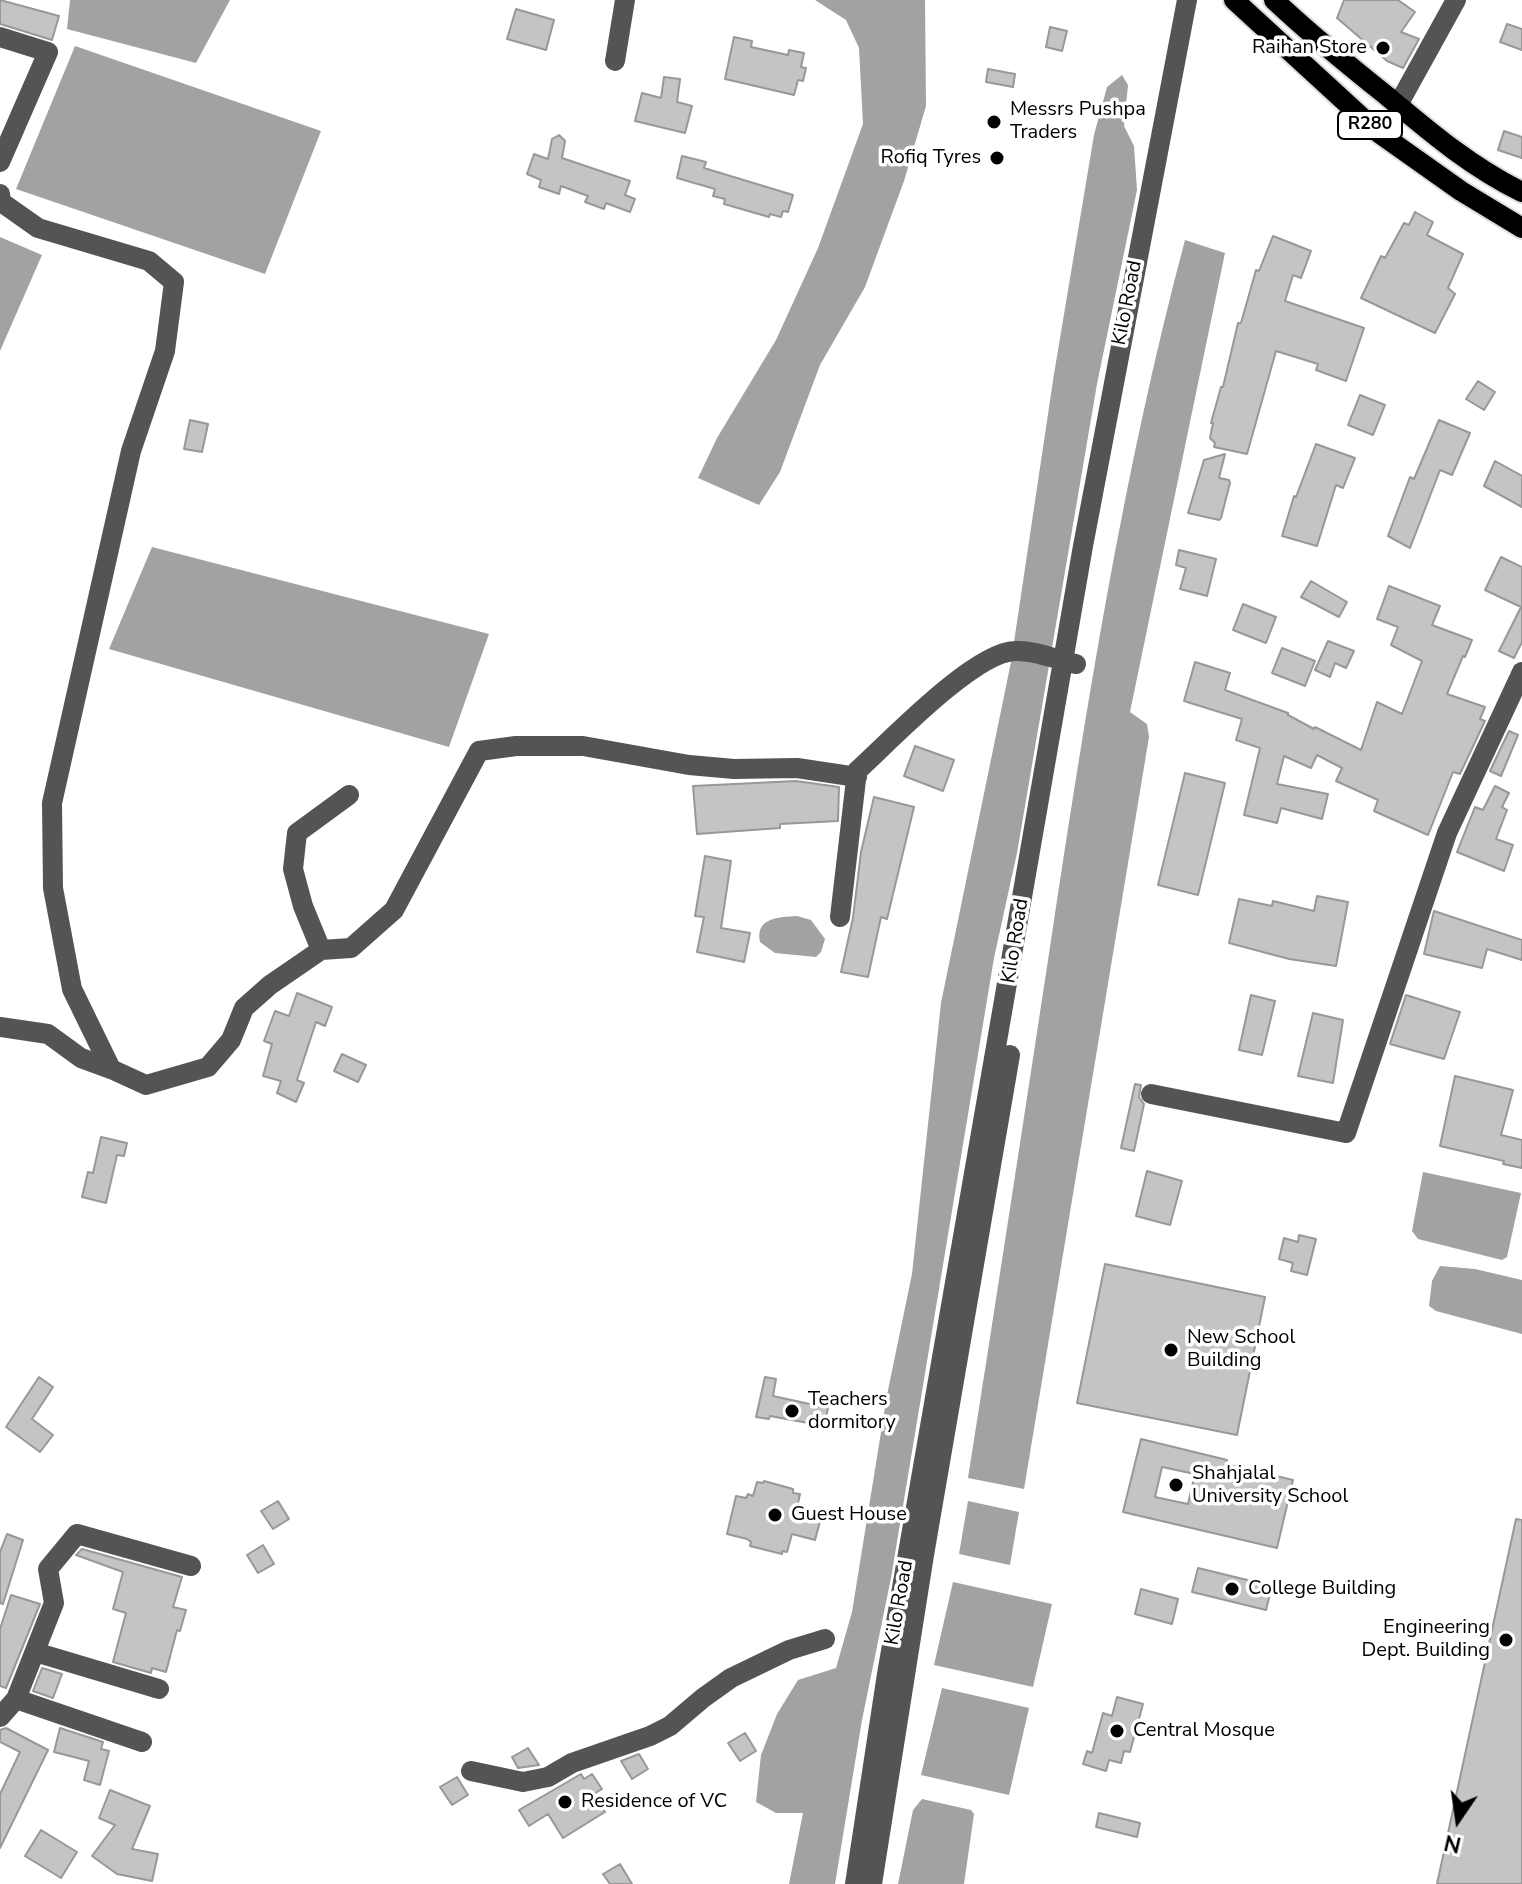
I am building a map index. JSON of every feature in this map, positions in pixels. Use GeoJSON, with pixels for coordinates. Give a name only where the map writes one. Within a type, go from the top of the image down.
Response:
{"type":"FeatureCollection","features":[{"type":"Feature","properties":{"kind":"main road","name":"R280"},"geometry":{"type":"LineString","coordinates":[[1234,0],[1379,133],[1461,191],[1522,228]]}},
{"type":"Feature","properties":{"kind":"main road","name":"R280"},"geometry":{"type":"LineString","coordinates":[[1274,0],[1447,146],[1494,178],[1522,192]]}},
{"type":"Feature","properties":{"kind":"street"},"geometry":{"type":"LineString","coordinates":[[615,61],[625,0]]}},
{"type":"Feature","properties":{"kind":"street","name":"Kilo Road"},"geometry":{"type":"LineString","coordinates":[[872,1884],[1125,317],[1187,0]]}},
{"type":"Feature","properties":{"kind":"street","name":"Kilo Road"},"geometry":{"type":"LineString","coordinates":[[855,1884],[889,1664],[1070,662],[1173,128],[1201,0]]}},
{"type":"Feature","properties":{"kind":"street"},"geometry":{"type":"LineString","coordinates":[[1398,105],[1456,0]]}},
{"type":"Feature","properties":{"kind":"street"},"geometry":{"type":"LineString","coordinates":[[0,37],[48,52],[0,162]]}},
{"type":"Feature","properties":{"kind":"street"},"geometry":{"type":"LineString","coordinates":[[0,194],[1,202],[38,228],[149,261],[174,282],[165,351],[131,451],[52,803],[53,888],[72,989],[111,1069]]}},
{"type":"Feature","properties":{"kind":"street"},"geometry":{"type":"LineString","coordinates":[[840,917],[857,771],[947,689],[983,664],[1008,652],[1018,651],[1070,662]]}},
{"type":"Feature","properties":{"kind":"street"},"geometry":{"type":"LineString","coordinates":[[1151,1094],[1346,1133],[1447,833],[1522,672]]}},
{"type":"Feature","properties":{"kind":"street"},"geometry":{"type":"LineString","coordinates":[[0,1027],[48,1034],[81,1058],[146,1085],[208,1067],[231,1040],[244,1008],[270,985],[321,950],[351,948],[394,910],[479,751],[516,746],[583,746],[689,765],[734,769],[797,768],[857,777]]}},
{"type":"Feature","properties":{"kind":"street"},"geometry":{"type":"LineString","coordinates":[[321,950],[303,906],[293,869],[297,833],[349,795]]}},
{"type":"Feature","properties":{"kind":"street"},"geometry":{"type":"LineString","coordinates":[[0,1717],[16,1699],[54,1603],[48,1569],[77,1534],[191,1566]]}},
{"type":"Feature","properties":{"kind":"street"},"geometry":{"type":"LineString","coordinates":[[471,1771],[523,1782],[548,1777],[572,1763],[650,1736],[670,1726],[703,1698],[742,1672],[789,1650],[825,1639]]}},
{"type":"Feature","properties":{"kind":"street"},"geometry":{"type":"LineString","coordinates":[[35,1652],[159,1689]]}},
{"type":"Feature","properties":{"kind":"street"},"geometry":{"type":"LineString","coordinates":[[16,1699],[142,1742]]}},
{"type":"Feature","properties":{"kind":"shaded area"},"geometry":{"type":"Polygon","coordinates":[[[70,0],[230,0],[196,63],[67,29],[70,0]]]}},
{"type":"Feature","properties":{"kind":"shaded area"},"geometry":{"type":"Polygon","coordinates":[[[815,0],[925,0],[926,106],[904,181],[865,287],[820,365],[780,472],[759,505],[698,478],[717,438],[776,340],[818,248],[863,124],[859,48],[846,20],[815,0]]]}},
{"type":"Feature","properties":{"kind":"shaded area"},"geometry":{"type":"Polygon","coordinates":[[[75,46],[321,131],[265,274],[16,189],[75,46]]]}},
{"type":"Feature","properties":{"kind":"shaded area"},"geometry":{"type":"Polygon","coordinates":[[[1122,75],[1128,85],[1124,126],[1134,146],[1137,190],[1097,384],[1017,853],[994,958],[891,1578],[862,1720],[835,1884],[789,1884],[803,1813],[776,1813],[756,1802],[761,1755],[777,1714],[798,1680],[836,1668],[852,1612],[887,1395],[912,1274],[941,1003],[1011,662],[1094,135],[1107,87],[1122,75]]]}},
{"type":"Feature","properties":{"kind":"shaded area"},"geometry":{"type":"Polygon","coordinates":[[[0,237],[42,255],[0,351],[0,237]]]}},
{"type":"Feature","properties":{"kind":"shaded area"},"geometry":{"type":"Polygon","coordinates":[[[1185,240],[1225,253],[1130,712],[1147,724],[1149,737],[1024,1489],[968,1478],[1092,680],[1143,415],[1185,240]]]}},
{"type":"Feature","properties":{"kind":"shaded area"},"geometry":{"type":"Polygon","coordinates":[[[152,547],[489,634],[449,747],[109,649],[152,547]]]}},
{"type":"Feature","properties":{"kind":"shaded area"},"geometry":{"type":"Polygon","coordinates":[[[797,916],[811,920],[825,939],[816,957],[775,953],[760,942],[759,934],[764,923],[776,918],[797,916]]]}},
{"type":"Feature","properties":{"kind":"shaded area"},"geometry":{"type":"Polygon","coordinates":[[[1423,1172],[1521,1193],[1507,1257],[1502,1260],[1418,1239],[1412,1231],[1423,1172]]]}},
{"type":"Feature","properties":{"kind":"shaded area"},"geometry":{"type":"Polygon","coordinates":[[[1440,1266],[1475,1269],[1522,1280],[1522,1334],[1436,1311],[1429,1306],[1432,1281],[1440,1266]]]}},
{"type":"Feature","properties":{"kind":"shaded area"},"geometry":{"type":"Polygon","coordinates":[[[968,1501],[1019,1512],[1010,1565],[959,1554],[968,1501]]]}},
{"type":"Feature","properties":{"kind":"shaded area"},"geometry":{"type":"Polygon","coordinates":[[[953,1582],[1052,1604],[1033,1687],[934,1665],[953,1582]]]}},
{"type":"Feature","properties":{"kind":"shaded area"},"geometry":{"type":"Polygon","coordinates":[[[942,1688],[1029,1708],[1009,1795],[921,1775],[942,1688]]]}},
{"type":"Feature","properties":{"kind":"shaded area"},"geometry":{"type":"Polygon","coordinates":[[[922,1799],[971,1810],[974,1814],[964,1884],[898,1884],[913,1810],[922,1799]]]}},
{"type":"Feature","properties":{"kind":"building"},"geometry":{"type":"Polygon","coordinates":[[[0,0],[59,16],[52,40],[0,24],[0,0]]]}},
{"type":"Feature","properties":{"kind":"building"},"geometry":{"type":"Polygon","coordinates":[[[1344,0],[1398,0],[1415,12],[1401,32],[1419,39],[1403,68],[1387,61],[1337,18],[1344,0]]]}},
{"type":"Feature","properties":{"kind":"building"},"geometry":{"type":"Polygon","coordinates":[[[516,9],[554,20],[546,50],[507,39],[516,9]]]}},
{"type":"Feature","properties":{"kind":"building"},"geometry":{"type":"Polygon","coordinates":[[[1507,24],[1522,29],[1522,50],[1500,42],[1507,24]]]}},
{"type":"Feature","properties":{"kind":"building"},"geometry":{"type":"Polygon","coordinates":[[[1050,27],[1067,31],[1062,51],[1046,47],[1050,27]]]}},
{"type":"Feature","properties":{"kind":"building"},"geometry":{"type":"Polygon","coordinates":[[[734,37],[752,41],[751,47],[788,55],[789,50],[804,53],[801,67],[806,68],[803,81],[798,80],[794,95],[725,79],[734,37]]]}},
{"type":"Feature","properties":{"kind":"building"},"geometry":{"type":"Polygon","coordinates":[[[988,69],[1015,74],[1013,87],[986,82],[988,69]]]}},
{"type":"Feature","properties":{"kind":"building"},"geometry":{"type":"Polygon","coordinates":[[[664,77],[680,79],[677,102],[692,106],[685,133],[635,121],[642,93],[661,98],[664,77]]]}},
{"type":"Feature","properties":{"kind":"building"},"geometry":{"type":"Polygon","coordinates":[[[1504,131],[1522,137],[1522,158],[1498,150],[1504,131]]]}},
{"type":"Feature","properties":{"kind":"building"},"geometry":{"type":"Polygon","coordinates":[[[559,135],[565,141],[562,158],[630,181],[625,195],[635,199],[630,212],[606,203],[604,209],[585,202],[588,196],[561,186],[559,194],[539,187],[541,180],[527,174],[534,154],[548,159],[552,139],[559,135]]]}},
{"type":"Feature","properties":{"kind":"building"},"geometry":{"type":"Polygon","coordinates":[[[682,156],[706,162],[704,168],[793,195],[788,212],[783,211],[781,217],[770,214],[769,217],[724,204],[725,199],[713,196],[715,189],[677,178],[682,156]]]}},
{"type":"Feature","properties":{"kind":"building"},"geometry":{"type":"Polygon","coordinates":[[[1415,212],[1433,222],[1427,235],[1463,254],[1448,288],[1455,294],[1435,333],[1361,298],[1381,256],[1385,258],[1404,223],[1409,225],[1415,212]]]}},
{"type":"Feature","properties":{"kind":"building"},"geometry":{"type":"Polygon","coordinates":[[[1273,236],[1311,251],[1301,278],[1293,275],[1285,301],[1364,328],[1346,381],[1316,370],[1318,364],[1276,351],[1247,454],[1214,447],[1215,443],[1210,438],[1211,423],[1238,323],[1241,323],[1256,270],[1259,271],[1273,236]]]}},
{"type":"Feature","properties":{"kind":"building"},"geometry":{"type":"Polygon","coordinates":[[[1478,381],[1495,392],[1484,410],[1466,399],[1478,381]]]}},
{"type":"Feature","properties":{"kind":"building"},"geometry":{"type":"Polygon","coordinates":[[[1360,395],[1385,405],[1373,435],[1348,425],[1360,395]]]}},
{"type":"Feature","properties":{"kind":"building"},"geometry":{"type":"Polygon","coordinates":[[[190,420],[208,424],[202,452],[184,449],[190,420]]]}},
{"type":"Feature","properties":{"kind":"building"},"geometry":{"type":"Polygon","coordinates":[[[1439,420],[1470,433],[1452,475],[1440,470],[1410,548],[1388,536],[1410,477],[1414,479],[1439,420]]]}},
{"type":"Feature","properties":{"kind":"building"},"geometry":{"type":"Polygon","coordinates":[[[1316,444],[1355,458],[1343,488],[1336,485],[1317,546],[1282,536],[1294,496],[1316,444]]]}},
{"type":"Feature","properties":{"kind":"building"},"geometry":{"type":"Polygon","coordinates":[[[1225,454],[1219,478],[1230,483],[1221,518],[1188,513],[1204,460],[1225,454]]]}},
{"type":"Feature","properties":{"kind":"building"},"geometry":{"type":"Polygon","coordinates":[[[1495,461],[1522,476],[1522,507],[1484,486],[1495,461]]]}},
{"type":"Feature","properties":{"kind":"building"},"geometry":{"type":"Polygon","coordinates":[[[1179,550],[1216,559],[1207,596],[1180,589],[1186,568],[1176,565],[1179,550]]]}},
{"type":"Feature","properties":{"kind":"building"},"geometry":{"type":"Polygon","coordinates":[[[1501,557],[1522,567],[1522,642],[1514,658],[1499,651],[1521,607],[1485,590],[1501,557]]]}},
{"type":"Feature","properties":{"kind":"building"},"geometry":{"type":"Polygon","coordinates":[[[1311,581],[1347,602],[1339,617],[1301,597],[1311,581]]]}},
{"type":"Feature","properties":{"kind":"building"},"geometry":{"type":"Polygon","coordinates":[[[1389,586],[1440,606],[1432,625],[1472,640],[1447,694],[1485,707],[1480,719],[1485,721],[1460,774],[1453,772],[1428,835],[1374,811],[1378,800],[1336,781],[1342,768],[1317,755],[1311,768],[1284,756],[1277,784],[1328,794],[1322,819],[1281,808],[1277,823],[1244,815],[1260,748],[1236,740],[1242,719],[1184,701],[1195,662],[1230,673],[1225,690],[1288,713],[1314,729],[1361,750],[1377,702],[1402,714],[1422,661],[1391,645],[1398,627],[1377,619],[1389,586]]]}},
{"type":"Feature","properties":{"kind":"building"},"geometry":{"type":"Polygon","coordinates":[[[1243,604],[1276,617],[1266,643],[1233,630],[1243,604]]]}},
{"type":"Feature","properties":{"kind":"building"},"geometry":{"type":"Polygon","coordinates":[[[1328,641],[1354,651],[1346,668],[1335,663],[1330,677],[1315,670],[1328,641]]]}},
{"type":"Feature","properties":{"kind":"building"},"geometry":{"type":"Polygon","coordinates":[[[1282,648],[1315,661],[1305,686],[1272,673],[1282,648]]]}},
{"type":"Feature","properties":{"kind":"building"},"geometry":{"type":"Polygon","coordinates":[[[1509,731],[1518,735],[1501,776],[1490,771],[1509,731]]]}},
{"type":"Feature","properties":{"kind":"building"},"geometry":{"type":"Polygon","coordinates":[[[915,746],[954,760],[943,791],[904,776],[915,746]]]}},
{"type":"Feature","properties":{"kind":"building"},"geometry":{"type":"Polygon","coordinates":[[[1185,773],[1225,783],[1198,895],[1158,885],[1185,773]]]}},
{"type":"Feature","properties":{"kind":"building"},"geometry":{"type":"Polygon","coordinates":[[[796,781],[839,787],[838,821],[697,834],[693,786],[796,781]]]}},
{"type":"Feature","properties":{"kind":"building"},"geometry":{"type":"Polygon","coordinates":[[[1495,786],[1509,793],[1502,807],[1507,810],[1496,839],[1513,845],[1504,871],[1457,852],[1475,807],[1483,810],[1495,786]]]}},
{"type":"Feature","properties":{"kind":"building"},"geometry":{"type":"Polygon","coordinates":[[[874,797],[914,807],[887,919],[881,917],[868,977],[841,972],[853,918],[861,852],[874,797]]]}},
{"type":"Feature","properties":{"kind":"building"},"geometry":{"type":"Polygon","coordinates":[[[705,856],[731,861],[721,928],[750,933],[744,962],[697,952],[704,917],[695,916],[705,856]]]}},
{"type":"Feature","properties":{"kind":"building"},"geometry":{"type":"Polygon","coordinates":[[[1317,896],[1348,902],[1336,966],[1289,959],[1229,943],[1239,899],[1272,906],[1273,901],[1314,911],[1317,896]]]}},
{"type":"Feature","properties":{"kind":"building"},"geometry":{"type":"Polygon","coordinates":[[[1434,911],[1522,940],[1522,960],[1487,949],[1482,968],[1424,954],[1434,911]]]}},
{"type":"Feature","properties":{"kind":"building"},"geometry":{"type":"Polygon","coordinates":[[[297,993],[332,1007],[325,1026],[316,1022],[297,1080],[304,1083],[296,1102],[277,1093],[281,1081],[263,1076],[272,1044],[264,1041],[275,1011],[289,1016],[297,993]]]}},
{"type":"Feature","properties":{"kind":"building"},"geometry":{"type":"Polygon","coordinates":[[[1251,995],[1275,1001],[1262,1055],[1239,1050],[1251,995]]]}},
{"type":"Feature","properties":{"kind":"building"},"geometry":{"type":"Polygon","coordinates":[[[1406,995],[1460,1012],[1444,1059],[1390,1044],[1406,995]]]}},
{"type":"Feature","properties":{"kind":"building"},"geometry":{"type":"Polygon","coordinates":[[[1313,1013],[1343,1020],[1333,1083],[1298,1076],[1313,1013]]]}},
{"type":"Feature","properties":{"kind":"building"},"geometry":{"type":"Polygon","coordinates":[[[342,1054],[366,1065],[358,1082],[334,1071],[342,1054]]]}},
{"type":"Feature","properties":{"kind":"building"},"geometry":{"type":"Polygon","coordinates":[[[1455,1076],[1513,1090],[1501,1135],[1522,1140],[1522,1168],[1440,1146],[1455,1076]]]}},
{"type":"Feature","properties":{"kind":"building"},"geometry":{"type":"Polygon","coordinates":[[[1135,1084],[1141,1085],[1139,1097],[1144,1104],[1134,1151],[1121,1148],[1135,1084]]]}},
{"type":"Feature","properties":{"kind":"building"},"geometry":{"type":"Polygon","coordinates":[[[101,1137],[127,1143],[124,1156],[117,1155],[106,1203],[82,1197],[88,1172],[93,1173],[101,1137]]]}},
{"type":"Feature","properties":{"kind":"building"},"geometry":{"type":"Polygon","coordinates":[[[1147,1171],[1182,1181],[1170,1225],[1136,1216],[1147,1171]]]}},
{"type":"Feature","properties":{"kind":"building"},"geometry":{"type":"Polygon","coordinates":[[[1299,1235],[1316,1239],[1307,1275],[1291,1271],[1293,1263],[1279,1259],[1284,1238],[1298,1242],[1299,1235]]]}},
{"type":"Feature","properties":{"kind":"building","name":"New School Building"},"geometry":{"type":"Polygon","coordinates":[[[1105,1264],[1265,1297],[1237,1435],[1077,1403],[1105,1264]]]}},
{"type":"Feature","properties":{"kind":"building"},"geometry":{"type":"Polygon","coordinates":[[[39,1377],[53,1387],[32,1419],[53,1435],[40,1452],[6,1427],[39,1377]]]}},
{"type":"Feature","properties":{"kind":"building","name":"Teachers dormitory"},"geometry":{"type":"Polygon","coordinates":[[[765,1377],[776,1379],[773,1396],[828,1408],[825,1422],[756,1417],[765,1377]]]}},
{"type":"Feature","properties":{"kind":"building"},"geometry":{"type":"Polygon","coordinates":[[[1141,1439],[1293,1480],[1277,1548],[1123,1512],[1141,1439]],[[1162,1467],[1155,1497],[1188,1504],[1195,1474],[1162,1467]]]}},
{"type":"Feature","properties":{"kind":"building","name":"Guest House"},"geometry":{"type":"Polygon","coordinates":[[[757,1482],[793,1489],[793,1493],[800,1494],[796,1512],[821,1518],[815,1540],[792,1534],[787,1552],[782,1551],[782,1554],[750,1546],[751,1542],[747,1539],[727,1534],[736,1496],[753,1496],[757,1482]]]}},
{"type":"Feature","properties":{"kind":"building"},"geometry":{"type":"Polygon","coordinates":[[[278,1501],[289,1519],[273,1529],[261,1511],[278,1501]]]}},
{"type":"Feature","properties":{"kind":"building","name":"Engineering Dept. Building"},"geometry":{"type":"Polygon","coordinates":[[[1516,1519],[1522,1520],[1522,1884],[1437,1884],[1516,1519]]]}},
{"type":"Feature","properties":{"kind":"building"},"geometry":{"type":"Polygon","coordinates":[[[7,1534],[23,1540],[3,1604],[0,1603],[0,1552],[7,1534]]]}},
{"type":"Feature","properties":{"kind":"building"},"geometry":{"type":"Polygon","coordinates":[[[263,1545],[274,1564],[258,1573],[247,1555],[263,1545]]]}},
{"type":"Feature","properties":{"kind":"building"},"geometry":{"type":"Polygon","coordinates":[[[82,1549],[182,1577],[173,1607],[186,1610],[180,1631],[177,1630],[166,1672],[152,1668],[151,1673],[113,1662],[126,1613],[113,1609],[123,1572],[76,1555],[82,1549]]]}},
{"type":"Feature","properties":{"kind":"building","name":"College Building"},"geometry":{"type":"Polygon","coordinates":[[[1198,1568],[1272,1586],[1266,1610],[1192,1592],[1198,1568]]]}},
{"type":"Feature","properties":{"kind":"building"},"geometry":{"type":"Polygon","coordinates":[[[1141,1589],[1178,1599],[1172,1624],[1135,1614],[1141,1589]]]}},
{"type":"Feature","properties":{"kind":"building"},"geometry":{"type":"Polygon","coordinates":[[[11,1595],[40,1604],[6,1688],[0,1686],[0,1629],[11,1595]]]}},
{"type":"Feature","properties":{"kind":"building"},"geometry":{"type":"Polygon","coordinates":[[[42,1668],[62,1674],[53,1698],[33,1691],[42,1668]]]}},
{"type":"Feature","properties":{"kind":"building","name":"Central Mosque"},"geometry":{"type":"Polygon","coordinates":[[[1117,1697],[1143,1704],[1130,1752],[1124,1751],[1121,1763],[1109,1760],[1106,1771],[1083,1764],[1087,1751],[1092,1753],[1103,1713],[1112,1716],[1117,1697]]]}},
{"type":"Feature","properties":{"kind":"building"},"geometry":{"type":"Polygon","coordinates":[[[6,1728],[48,1750],[0,1848],[0,1794],[20,1752],[0,1742],[0,1730],[6,1728]]]}},
{"type":"Feature","properties":{"kind":"building"},"geometry":{"type":"Polygon","coordinates":[[[60,1728],[103,1742],[101,1749],[109,1751],[100,1785],[84,1780],[89,1761],[54,1752],[60,1728]]]}},
{"type":"Feature","properties":{"kind":"building"},"geometry":{"type":"Polygon","coordinates":[[[745,1733],[756,1751],[740,1761],[728,1743],[745,1733]]]}},
{"type":"Feature","properties":{"kind":"building"},"geometry":{"type":"Polygon","coordinates":[[[528,1748],[539,1765],[518,1768],[512,1757],[528,1748]]]}},
{"type":"Feature","properties":{"kind":"building"},"geometry":{"type":"Polygon","coordinates":[[[639,1754],[648,1769],[632,1779],[621,1761],[639,1754]]]}},
{"type":"Feature","properties":{"kind":"building","name":"Residence of VC"},"geometry":{"type":"Polygon","coordinates":[[[581,1774],[584,1779],[592,1774],[602,1789],[594,1794],[605,1812],[563,1838],[548,1814],[529,1826],[519,1810],[581,1774]]]}},
{"type":"Feature","properties":{"kind":"building"},"geometry":{"type":"Polygon","coordinates":[[[457,1777],[468,1795],[452,1805],[440,1787],[457,1777]]]}},
{"type":"Feature","properties":{"kind":"building"},"geometry":{"type":"Polygon","coordinates":[[[110,1790],[150,1806],[132,1849],[158,1854],[152,1881],[117,1874],[92,1856],[115,1825],[99,1818],[110,1790]]]}},
{"type":"Feature","properties":{"kind":"building"},"geometry":{"type":"Polygon","coordinates":[[[1099,1813],[1140,1823],[1137,1837],[1096,1827],[1099,1813]]]}},
{"type":"Feature","properties":{"kind":"building"},"geometry":{"type":"Polygon","coordinates":[[[41,1830],[77,1852],[61,1878],[25,1856],[41,1830]]]}},
{"type":"Feature","properties":{"kind":"building"},"geometry":{"type":"Polygon","coordinates":[[[620,1864],[632,1884],[610,1884],[603,1874],[620,1864]]]}},
{"type":"Feature","properties":{"kind":"place","name":"Raihan Store"},"geometry":{"type":"Point","coordinates":[1383,48]}},
{"type":"Feature","properties":{"kind":"place","name":"Messrs Pushpa Traders"},"geometry":{"type":"Point","coordinates":[994,122]}},
{"type":"Feature","properties":{"kind":"place","name":"Rofiq Tyres"},"geometry":{"type":"Point","coordinates":[997,158]}},
{"type":"Feature","properties":{"kind":"place","name":"New School Building"},"geometry":{"type":"Point","coordinates":[1171,1350]}},
{"type":"Feature","properties":{"kind":"place","name":"Teachers dormitory"},"geometry":{"type":"Point","coordinates":[792,1411]}},
{"type":"Feature","properties":{"kind":"place","name":"Shahjalal University School"},"geometry":{"type":"Point","coordinates":[1176,1485]}},
{"type":"Feature","properties":{"kind":"place","name":"Guest House"},"geometry":{"type":"Point","coordinates":[775,1515]}},
{"type":"Feature","properties":{"kind":"place","name":"College Building"},"geometry":{"type":"Point","coordinates":[1232,1589]}},
{"type":"Feature","properties":{"kind":"place","name":"Engineering Dept. Building"},"geometry":{"type":"Point","coordinates":[1506,1640]}},
{"type":"Feature","properties":{"kind":"place","name":"Central Mosque"},"geometry":{"type":"Point","coordinates":[1117,1731]}},
{"type":"Feature","properties":{"kind":"place","name":"Residence of VC"},"geometry":{"type":"Point","coordinates":[565,1802]}}]}
